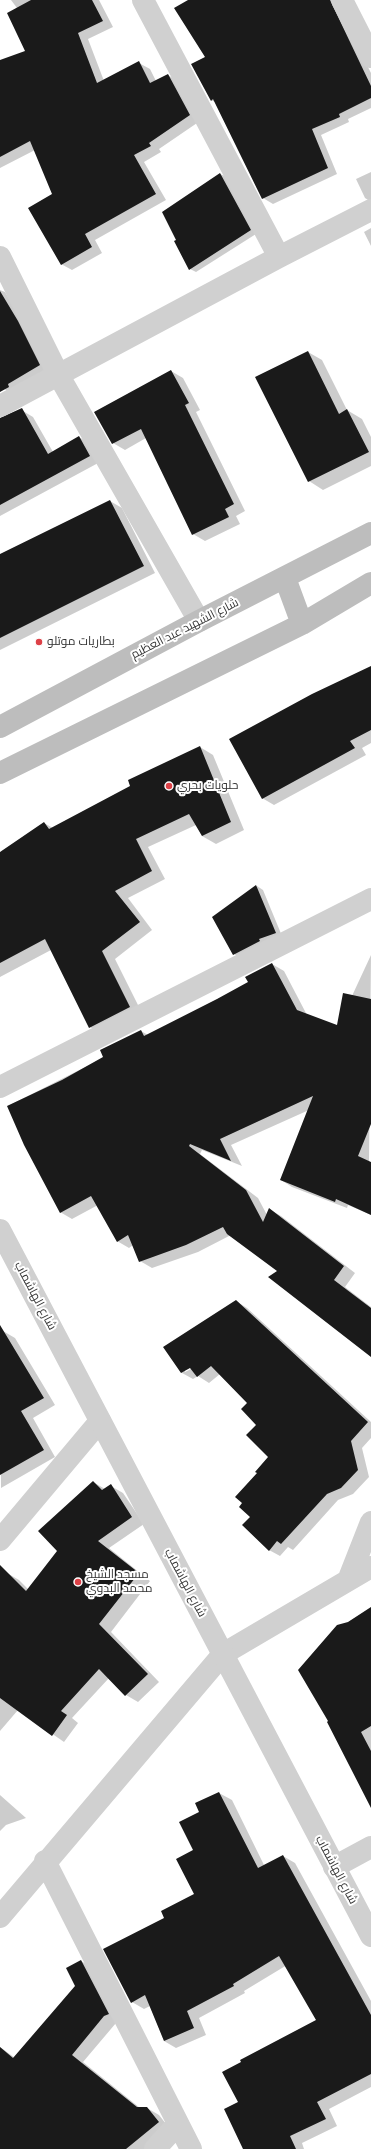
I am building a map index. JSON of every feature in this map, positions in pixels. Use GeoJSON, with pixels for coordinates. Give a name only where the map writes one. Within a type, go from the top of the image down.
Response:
{"type":"FeatureCollection","features":[{"type":"Feature","properties":{"kind":"main road","name":"شارع الشهيد عبد العظيم"},"geometry":{"type":"LineString","coordinates":[[0,727],[199,621],[371,533]]}},
{"type":"Feature","properties":{"kind":"main road"},"geometry":{"type":"LineString","coordinates":[[285,578],[302,624]]}},
{"type":"Feature","properties":{"kind":"main road"},"geometry":{"type":"LineString","coordinates":[[0,773],[302,624],[371,583]]}},
{"type":"Feature","properties":{"kind":"street"},"geometry":{"type":"LineString","coordinates":[[143,0],[279,257]]}},
{"type":"Feature","properties":{"kind":"street"},"geometry":{"type":"LineString","coordinates":[[342,0],[371,57]]}},
{"type":"Feature","properties":{"kind":"street"},"geometry":{"type":"LineString","coordinates":[[0,406],[59,376],[279,257],[371,210]]}},
{"type":"Feature","properties":{"kind":"street"},"geometry":{"type":"LineString","coordinates":[[0,257],[59,376],[199,621]]}},
{"type":"Feature","properties":{"kind":"street"},"geometry":{"type":"LineString","coordinates":[[0,1087],[371,899]]}},
{"type":"Feature","properties":{"kind":"street","name":"شارع الهاشماب"},"geometry":{"type":"LineString","coordinates":[[0,1230],[371,1936]]}},
{"type":"Feature","properties":{"kind":"street"},"geometry":{"type":"LineString","coordinates":[[0,1540],[100,1420]]}},
{"type":"Feature","properties":{"kind":"street"},"geometry":{"type":"LineString","coordinates":[[349,1578],[371,1522]]}},
{"type":"Feature","properties":{"kind":"street"},"geometry":{"type":"LineString","coordinates":[[0,1917],[45,1862],[223,1654],[349,1578],[371,1567]]}},
{"type":"Feature","properties":{"kind":"street"},"geometry":{"type":"LineString","coordinates":[[334,1867],[371,1847]]}},
{"type":"Feature","properties":{"kind":"street"},"geometry":{"type":"LineString","coordinates":[[45,1862],[191,2149]]}},
{"type":"Feature","properties":{"kind":"street"},"geometry":{"type":"LineString","coordinates":[[155,2149],[178,2124]]}},
{"type":"Feature","properties":{"kind":"building"},"geometry":{"type":"Polygon","coordinates":[[[31,0],[92,0],[103,21],[78,33],[97,83],[139,61],[150,83],[168,74],[190,115],[149,143],[151,146],[134,155],[156,194],[85,234],[92,247],[61,265],[28,208],[52,194],[30,141],[0,157],[0,60],[25,51],[7,13],[31,0]]]}},
{"type":"Feature","properties":{"kind":"building"},"geometry":{"type":"Polygon","coordinates":[[[188,0],[330,0],[371,86],[371,98],[339,114],[340,117],[312,129],[328,168],[262,199],[213,99],[211,101],[191,64],[205,57],[174,8],[188,0]]]}},
{"type":"Feature","properties":{"kind":"building"},"geometry":{"type":"Polygon","coordinates":[[[220,173],[251,230],[189,270],[174,241],[176,240],[162,212],[220,173]]]}},
{"type":"Feature","properties":{"kind":"building"},"geometry":{"type":"Polygon","coordinates":[[[0,291],[18,321],[40,365],[8,384],[9,387],[0,392],[0,291]]]}},
{"type":"Feature","properties":{"kind":"building"},"geometry":{"type":"Polygon","coordinates":[[[308,351],[339,414],[347,409],[369,452],[308,482],[255,377],[308,351]]]}},
{"type":"Feature","properties":{"kind":"building"},"geometry":{"type":"Polygon","coordinates":[[[171,370],[189,403],[185,405],[234,504],[225,509],[229,517],[192,535],[141,429],[112,444],[94,412],[171,370]]]}},
{"type":"Feature","properties":{"kind":"building"},"geometry":{"type":"Polygon","coordinates":[[[22,408],[48,454],[79,436],[90,456],[0,505],[0,418],[22,408]]]}},
{"type":"Feature","properties":{"kind":"building"},"geometry":{"type":"Polygon","coordinates":[[[110,500],[144,566],[0,638],[0,554],[110,500]]]}},
{"type":"Feature","properties":{"kind":"building"},"geometry":{"type":"Polygon","coordinates":[[[371,666],[371,730],[350,741],[355,748],[262,799],[229,739],[312,694],[371,666]]]}},
{"type":"Feature","properties":{"kind":"building"},"geometry":{"type":"Polygon","coordinates":[[[200,746],[231,822],[202,836],[189,814],[136,839],[152,871],[115,891],[140,922],[102,951],[130,1007],[89,1028],[45,939],[0,963],[0,852],[44,822],[49,829],[130,786],[128,780],[200,746]]]}},
{"type":"Feature","properties":{"kind":"building"},"geometry":{"type":"Polygon","coordinates":[[[256,885],[276,933],[259,939],[260,941],[233,955],[212,917],[256,885]]]}},
{"type":"Feature","properties":{"kind":"building"},"geometry":{"type":"Polygon","coordinates":[[[272,963],[297,1010],[337,1025],[343,993],[371,999],[371,1124],[358,1156],[371,1162],[371,1215],[336,1199],[335,1202],[280,1180],[313,1096],[220,1139],[231,1161],[190,1144],[189,1146],[246,1190],[263,1222],[269,1208],[344,1266],[334,1280],[371,1308],[371,1357],[268,1277],[277,1271],[227,1234],[223,1227],[186,1245],[139,1262],[128,1235],[117,1242],[91,1196],[60,1213],[24,1145],[7,1106],[62,1080],[103,1057],[100,1050],[141,1030],[144,1036],[217,999],[248,982],[245,977],[272,963]]]}},
{"type":"Feature","properties":{"kind":"building"},"geometry":{"type":"Polygon","coordinates":[[[236,1300],[368,1422],[351,1441],[358,1470],[341,1488],[327,1494],[281,1544],[277,1541],[269,1551],[242,1525],[250,1517],[239,1507],[242,1503],[235,1497],[257,1473],[255,1472],[268,1457],[246,1435],[256,1425],[241,1409],[247,1403],[211,1366],[197,1377],[190,1368],[181,1373],[163,1347],[236,1300]]]}},
{"type":"Feature","properties":{"kind":"building"},"geometry":{"type":"Polygon","coordinates":[[[0,1325],[44,1398],[21,1411],[44,1450],[0,1475],[0,1325]]]}},
{"type":"Feature","properties":{"kind":"building"},"geometry":{"type":"Polygon","coordinates":[[[93,1481],[102,1490],[111,1484],[132,1517],[98,1541],[139,1573],[99,1624],[148,1674],[125,1696],[99,1669],[61,1711],[67,1715],[52,1736],[0,1698],[0,1565],[26,1591],[57,1551],[38,1531],[93,1481]]]}},
{"type":"Feature","properties":{"kind":"building"},"geometry":{"type":"Polygon","coordinates":[[[371,1607],[371,1726],[361,1732],[371,1751],[371,1808],[327,1722],[328,1721],[298,1670],[337,1625],[348,1622],[371,1607]]]}},
{"type":"Feature","properties":{"kind":"building"},"geometry":{"type":"Polygon","coordinates":[[[219,1792],[258,1868],[283,1855],[371,2015],[371,2074],[317,2102],[326,2119],[290,2136],[296,2149],[243,2149],[224,2109],[238,2102],[222,2072],[241,2062],[240,2060],[316,2020],[279,1956],[233,1984],[234,1986],[187,2011],[194,2028],[164,2041],[145,1995],[131,2003],[103,1949],[164,1918],[161,1911],[194,1894],[176,1859],[193,1850],[179,1822],[199,1812],[195,1803],[219,1792]]]}},
{"type":"Feature","properties":{"kind":"building"},"geometry":{"type":"Polygon","coordinates":[[[81,1960],[109,2014],[104,2016],[72,2055],[137,2107],[147,2107],[159,2122],[126,2149],[0,2149],[0,2047],[13,2058],[75,1986],[66,1968],[81,1960]]]}},
{"type":"Feature","properties":{"kind":"place","name":"بطاريات موتلو"},"geometry":{"type":"Point","coordinates":[39,642]}},
{"type":"Feature","properties":{"kind":"place","name":"حلويات بحري"},"geometry":{"type":"Point","coordinates":[169,786]}},
{"type":"Feature","properties":{"kind":"place","name":"مسجد الشيخ محمد البدوي"},"geometry":{"type":"Point","coordinates":[78,1582]}}]}
